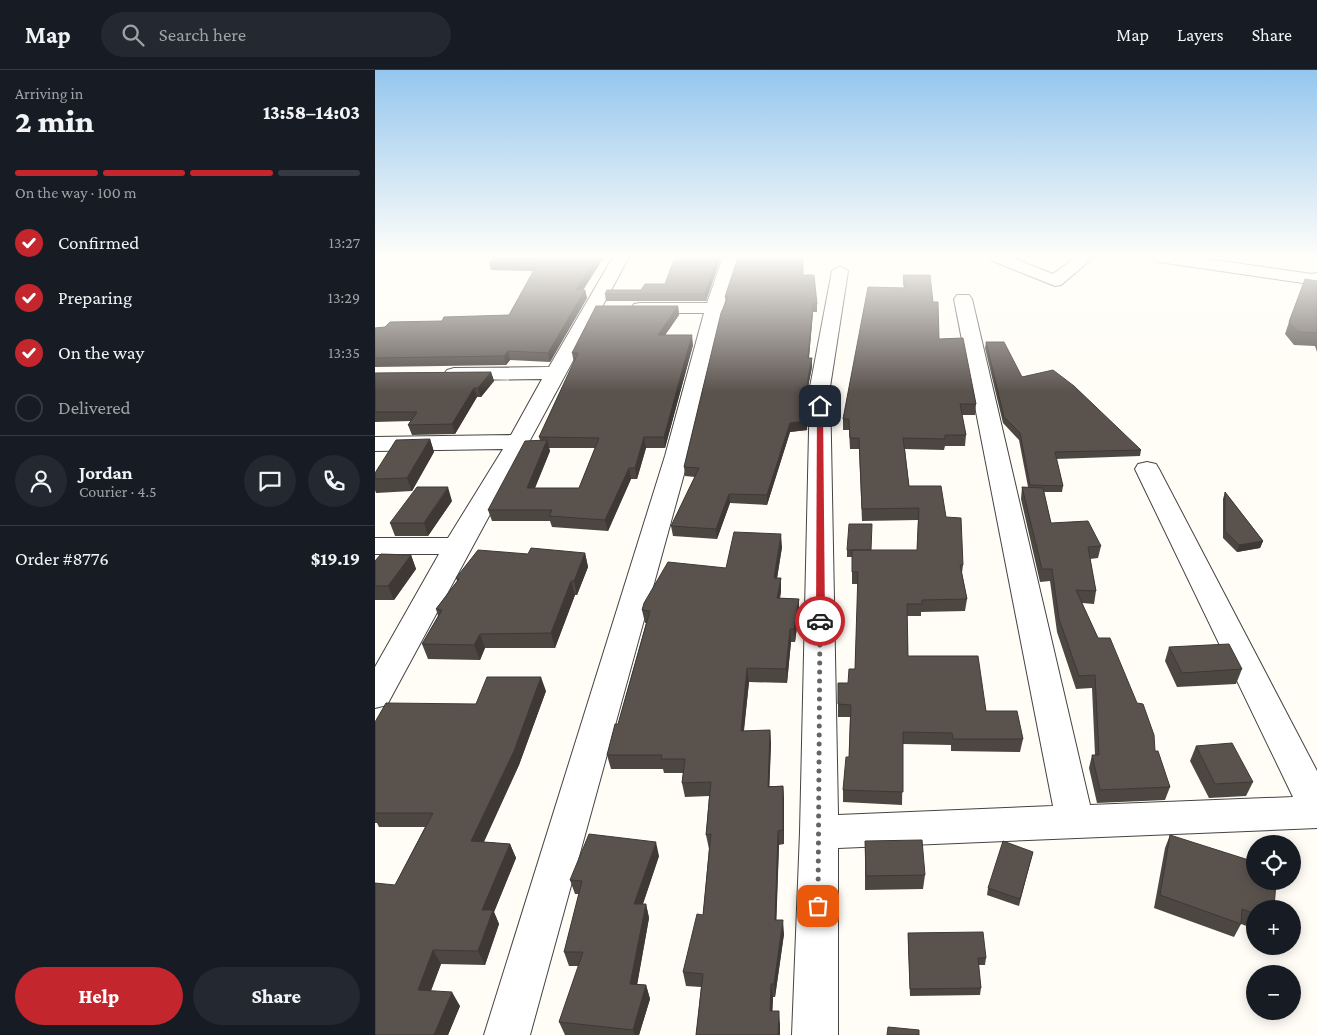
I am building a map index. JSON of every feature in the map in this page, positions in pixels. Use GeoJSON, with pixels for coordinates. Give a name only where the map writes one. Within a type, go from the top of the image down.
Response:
{"type":"FeatureCollection","features":[{"type":"Feature","properties":{"kind":"street"},"geometry":{"type":"LineString","coordinates":[[378,685],[519,442],[555,373],[607,308],[609,302]]}},
{"type":"Feature","properties":{"kind":"street"},"geometry":{"type":"LineString","coordinates":[[507,1035],[677,456],[716,302]]}},
{"type":"Feature","properties":{"kind":"street"},"geometry":{"type":"LineString","coordinates":[[815,1035],[819,832],[820,387],[834,302]]}},
{"type":"Feature","properties":{"kind":"street"},"geometry":{"type":"LineString","coordinates":[[964,302],[1075,821]]}},
{"type":"Feature","properties":{"kind":"street"},"geometry":{"type":"LineString","coordinates":[[607,308],[714,308]]}},
{"type":"Feature","properties":{"kind":"street"},"geometry":{"type":"LineString","coordinates":[[434,374],[555,373]]}},
{"type":"Feature","properties":{"kind":"street"},"geometry":{"type":"LineString","coordinates":[[375,444],[519,442]]}},
{"type":"Feature","properties":{"kind":"street"},"geometry":{"type":"LineString","coordinates":[[1147,469],[1317,808]]}},
{"type":"Feature","properties":{"kind":"street"},"geometry":{"type":"LineString","coordinates":[[375,546],[457,546]]}},
{"type":"Feature","properties":{"kind":"street"},"geometry":{"type":"LineString","coordinates":[[819,832],[1317,812]]}},
{"type":"Feature","properties":{"kind":"building"},"geometry":{"type":"Polygon","coordinates":[[[516,302],[578,302],[548,353],[508,351],[504,356],[375,358],[375,328],[385,327],[390,322],[442,321],[444,317],[509,315],[516,302]]]}},
{"type":"Feature","properties":{"kind":"building"},"geometry":{"type":"Polygon","coordinates":[[[726,302],[817,302],[817,304],[813,304],[808,358],[812,358],[808,378],[807,421],[790,423],[767,495],[729,494],[716,529],[671,526],[699,468],[684,467],[721,313],[726,302]]]}},
{"type":"Feature","properties":{"kind":"building"},"geometry":{"type":"Polygon","coordinates":[[[865,302],[938,302],[939,339],[963,338],[976,404],[960,404],[966,435],[945,435],[945,439],[903,438],[909,486],[941,486],[946,517],[961,518],[963,565],[960,565],[967,599],[922,600],[922,604],[907,604],[908,656],[978,656],[986,711],[1017,711],[1023,739],[953,739],[952,733],[903,732],[903,792],[843,790],[846,757],[849,757],[851,705],[838,704],[838,683],[848,683],[849,669],[855,669],[858,572],[852,572],[852,550],[917,550],[919,508],[862,509],[859,438],[850,438],[849,419],[843,419],[865,302]]]}},
{"type":"Feature","properties":{"kind":"building"},"geometry":{"type":"Polygon","coordinates":[[[1296,302],[1317,302],[1317,333],[1298,332],[1289,322],[1296,302]]]}},
{"type":"Feature","properties":{"kind":"building"},"geometry":{"type":"Polygon","coordinates":[[[596,306],[678,306],[658,335],[692,335],[664,437],[644,437],[635,468],[629,468],[605,520],[549,516],[552,510],[488,510],[525,441],[547,440],[527,488],[579,488],[599,438],[539,437],[578,353],[572,353],[596,306]]]}},
{"type":"Feature","properties":{"kind":"building"},"geometry":{"type":"Polygon","coordinates":[[[986,342],[1004,342],[1022,377],[1053,370],[1074,386],[1141,450],[1055,452],[1063,486],[1030,485],[1020,433],[1004,417],[986,342]]]}},
{"type":"Feature","properties":{"kind":"building"},"geometry":{"type":"Polygon","coordinates":[[[491,372],[478,388],[474,388],[452,424],[408,425],[417,412],[375,412],[375,373],[491,372]]]}},
{"type":"Feature","properties":{"kind":"building"},"geometry":{"type":"Polygon","coordinates":[[[430,439],[407,478],[375,479],[375,473],[396,440],[430,439]]]}},
{"type":"Feature","properties":{"kind":"building"},"geometry":{"type":"Polygon","coordinates":[[[417,487],[448,487],[424,523],[390,523],[417,487]]]}},
{"type":"Feature","properties":{"kind":"building"},"geometry":{"type":"Polygon","coordinates":[[[1022,487],[1043,488],[1051,523],[1088,521],[1101,546],[1088,547],[1096,591],[1076,590],[1098,638],[1110,638],[1137,703],[1143,704],[1154,735],[1155,751],[1158,751],[1170,787],[1100,790],[1092,755],[1099,755],[1095,675],[1079,676],[1059,619],[1052,569],[1042,569],[1022,487]]]}},
{"type":"Feature","properties":{"kind":"building"},"geometry":{"type":"Polygon","coordinates":[[[1225,492],[1263,541],[1239,545],[1225,531],[1225,492]]]}},
{"type":"Feature","properties":{"kind":"building"},"geometry":{"type":"Polygon","coordinates":[[[849,524],[872,524],[871,550],[847,550],[849,524]]]}},
{"type":"Feature","properties":{"kind":"building"},"geometry":{"type":"Polygon","coordinates":[[[734,532],[781,534],[774,578],[781,578],[777,598],[799,599],[794,629],[790,629],[786,669],[747,668],[741,731],[770,730],[768,787],[783,786],[783,830],[778,831],[775,920],[783,920],[774,984],[771,984],[770,1011],[779,1011],[778,1035],[696,1035],[703,974],[683,972],[697,914],[703,915],[711,834],[706,835],[711,782],[682,783],[685,759],[661,759],[662,755],[607,755],[615,724],[618,724],[650,611],[642,610],[644,603],[668,562],[726,568],[734,532]]]}},
{"type":"Feature","properties":{"kind":"building"},"geometry":{"type":"Polygon","coordinates":[[[531,548],[585,553],[574,581],[571,581],[551,633],[480,634],[474,645],[422,644],[442,610],[436,609],[459,579],[456,578],[478,550],[528,554],[531,548]]]}},
{"type":"Feature","properties":{"kind":"building"},"geometry":{"type":"Polygon","coordinates":[[[381,554],[411,555],[388,586],[375,586],[375,561],[381,554]]]}},
{"type":"Feature","properties":{"kind":"building"},"geometry":{"type":"Polygon","coordinates":[[[1229,644],[1242,669],[1182,673],[1169,647],[1229,644]]]}},
{"type":"Feature","properties":{"kind":"building"},"geometry":{"type":"Polygon","coordinates":[[[487,677],[541,677],[514,751],[471,841],[510,844],[482,910],[493,910],[478,951],[433,950],[418,990],[452,992],[434,1035],[375,1035],[375,883],[395,885],[433,813],[375,813],[375,722],[386,703],[476,704],[487,677]]]}},
{"type":"Feature","properties":{"kind":"building"},"geometry":{"type":"Polygon","coordinates":[[[1232,743],[1253,782],[1215,784],[1196,746],[1232,743]]]}},
{"type":"Feature","properties":{"kind":"building"},"geometry":{"type":"Polygon","coordinates":[[[589,834],[656,842],[634,904],[646,904],[630,984],[646,985],[633,1030],[559,1022],[583,952],[564,952],[582,881],[570,880],[589,834]]]}},
{"type":"Feature","properties":{"kind":"building"},"geometry":{"type":"Polygon","coordinates":[[[1170,835],[1246,859],[1246,890],[1275,890],[1275,900],[1246,900],[1246,911],[1242,909],[1241,924],[1160,895],[1170,835]]]}},
{"type":"Feature","properties":{"kind":"building"},"geometry":{"type":"Polygon","coordinates":[[[922,840],[925,875],[866,876],[865,841],[922,840]]]}},
{"type":"Feature","properties":{"kind":"building"},"geometry":{"type":"Polygon","coordinates":[[[1003,841],[1033,852],[1020,899],[988,888],[1003,841]]]}},
{"type":"Feature","properties":{"kind":"building"},"geometry":{"type":"Polygon","coordinates":[[[983,932],[986,958],[978,958],[981,988],[910,989],[908,933],[983,932]]]}},
{"type":"Feature","properties":{"kind":"building"},"geometry":{"type":"Polygon","coordinates":[[[888,1027],[919,1030],[919,1035],[887,1035],[888,1027]]]}},
{"type":"Feature","properties":{"kind":"way so far"},"geometry":{"type":"LineString","coordinates":[[818,906],[820,621]]}},
{"type":"Feature","properties":{"kind":"route"},"geometry":{"type":"LineString","coordinates":[[820,406],[820,621]]}}]}
